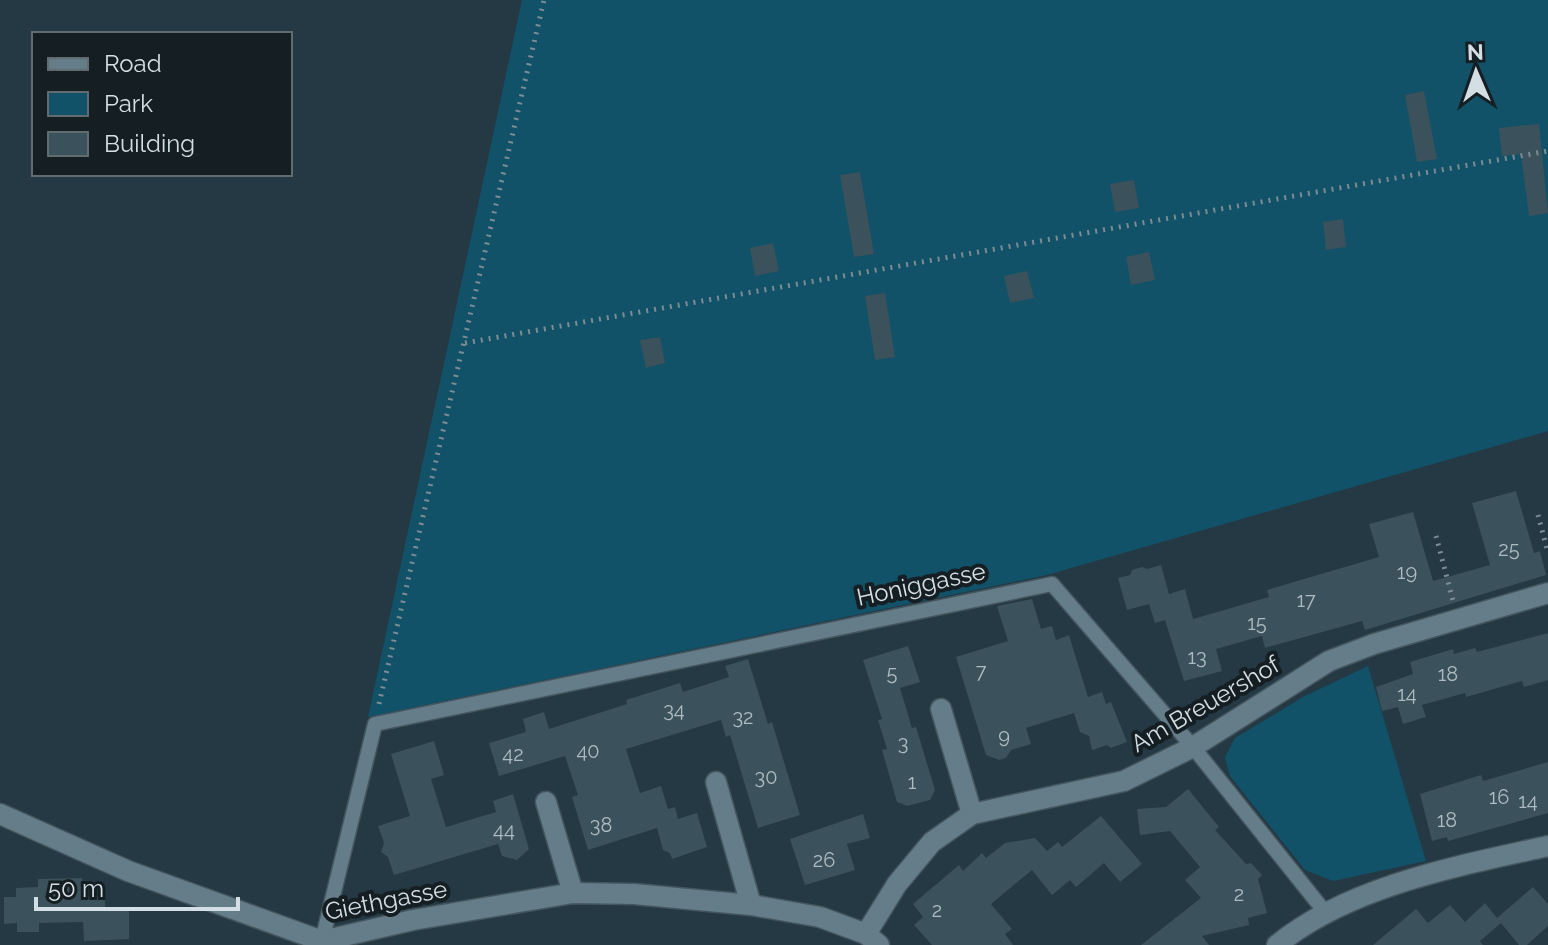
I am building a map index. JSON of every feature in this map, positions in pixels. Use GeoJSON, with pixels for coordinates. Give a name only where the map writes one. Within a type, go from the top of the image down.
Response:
{"type":"FeatureCollection","features":[{"type":"Feature","properties":{"kind":"street","name":"Am Breuershof"},"geometry":{"type":"LineString","coordinates":[[873,940],[897,884],[932,842],[972,814],[1124,781],[1193,747],[1329,661],[1548,593]]}},
{"type":"Feature","properties":{"kind":"street"},"geometry":{"type":"LineString","coordinates":[[941,709],[972,814]]}},
{"type":"Feature","properties":{"kind":"street"},"geometry":{"type":"LineString","coordinates":[[716,782],[751,905]]}},
{"type":"Feature","properties":{"kind":"street"},"geometry":{"type":"LineString","coordinates":[[546,802],[573,893]]}},
{"type":"Feature","properties":{"kind":"street","name":"Giethgasse"},"geometry":{"type":"LineString","coordinates":[[0,814],[128,871],[322,943],[413,920],[573,893],[634,894],[751,905],[820,917],[873,940]]}},
{"type":"Feature","properties":{"kind":"street"},"geometry":{"type":"LineString","coordinates":[[1277,945],[1301,925],[1325,912],[1413,880],[1548,846]]}},
{"type":"Feature","properties":{"kind":"lane","name":"Honiggasse"},"geometry":{"type":"LineString","coordinates":[[375,724],[1052,584],[1193,747],[1325,912]]}},
{"type":"Feature","properties":{"kind":"lane"},"geometry":{"type":"LineString","coordinates":[[322,943],[375,724]]}},
{"type":"Feature","properties":{"kind":"path"},"geometry":{"type":"LineString","coordinates":[[375,724],[544,0]]}},
{"type":"Feature","properties":{"kind":"path"},"geometry":{"type":"LineString","coordinates":[[465,343],[1548,151]]}},
{"type":"Feature","properties":{"kind":"path"},"geometry":{"type":"LineString","coordinates":[[1538,515],[1548,553]]}},
{"type":"Feature","properties":{"kind":"path"},"geometry":{"type":"LineString","coordinates":[[1436,536],[1457,619]]}},
{"type":"Feature","properties":{"kind":"green space"},"geometry":{"type":"Polygon","coordinates":[[[522,0],[1548,0],[1548,431],[1047,575],[368,717],[522,0]]]}},
{"type":"Feature","properties":{"kind":"green space"},"geometry":{"type":"Polygon","coordinates":[[[1368,666],[1426,861],[1333,881],[1305,870],[1230,776],[1225,757],[1235,738],[1303,697],[1368,666]]]}},
{"type":"Feature","properties":{"kind":"building"},"geometry":{"type":"Polygon","coordinates":[[[1424,91],[1437,159],[1417,162],[1405,95],[1424,91]]]}},
{"type":"Feature","properties":{"kind":"building"},"geometry":{"type":"Polygon","coordinates":[[[1539,124],[1548,213],[1529,216],[1521,154],[1502,156],[1499,128],[1539,124]]]}},
{"type":"Feature","properties":{"kind":"building"},"geometry":{"type":"Polygon","coordinates":[[[860,172],[874,254],[854,257],[840,175],[860,172]]]}},
{"type":"Feature","properties":{"kind":"building"},"geometry":{"type":"Polygon","coordinates":[[[1134,180],[1139,208],[1115,212],[1110,184],[1134,180]]]}},
{"type":"Feature","properties":{"kind":"building"},"geometry":{"type":"Polygon","coordinates":[[[1343,219],[1346,247],[1326,250],[1323,222],[1343,219]]]}},
{"type":"Feature","properties":{"kind":"building"},"geometry":{"type":"Polygon","coordinates":[[[773,243],[779,271],[755,276],[750,248],[773,243]]]}},
{"type":"Feature","properties":{"kind":"building"},"geometry":{"type":"Polygon","coordinates":[[[1149,252],[1155,280],[1131,285],[1126,257],[1149,252]]]}},
{"type":"Feature","properties":{"kind":"building"},"geometry":{"type":"Polygon","coordinates":[[[1027,271],[1034,298],[1010,303],[1004,276],[1027,271]]]}},
{"type":"Feature","properties":{"kind":"building"},"geometry":{"type":"Polygon","coordinates":[[[885,293],[895,357],[875,360],[865,296],[885,293]]]}},
{"type":"Feature","properties":{"kind":"building"},"geometry":{"type":"Polygon","coordinates":[[[660,337],[665,363],[646,368],[640,340],[660,337]]]}},
{"type":"Feature","properties":{"kind":"building"},"geometry":{"type":"Polygon","coordinates":[[[1516,491],[1534,553],[1540,551],[1546,575],[1365,630],[1362,621],[1265,648],[1262,636],[1216,649],[1222,671],[1184,681],[1165,620],[1155,623],[1149,604],[1127,610],[1118,578],[1130,575],[1132,570],[1161,565],[1169,594],[1185,589],[1193,619],[1269,597],[1267,590],[1379,557],[1369,524],[1413,512],[1433,581],[1490,565],[1472,503],[1516,491]]]}},
{"type":"Feature","properties":{"kind":"building"},"geometry":{"type":"Polygon","coordinates":[[[1032,599],[1041,629],[1052,626],[1056,640],[1069,635],[1088,697],[1102,692],[1106,704],[1111,702],[1127,742],[1092,750],[1089,736],[1080,732],[1074,713],[1026,728],[1031,744],[1011,750],[1006,758],[999,760],[986,755],[956,657],[1008,641],[997,606],[1032,599]]]}},
{"type":"Feature","properties":{"kind":"building"},"geometry":{"type":"Polygon","coordinates":[[[1548,633],[1548,680],[1524,687],[1522,681],[1466,697],[1465,693],[1422,705],[1426,717],[1403,724],[1398,707],[1382,711],[1376,687],[1413,674],[1410,662],[1453,649],[1454,654],[1475,648],[1477,652],[1548,633]]]}},
{"type":"Feature","properties":{"kind":"building"},"geometry":{"type":"Polygon","coordinates":[[[908,646],[920,682],[900,688],[912,728],[916,727],[935,790],[930,800],[907,806],[897,802],[882,750],[887,749],[878,720],[882,719],[863,660],[908,646]]]}},
{"type":"Feature","properties":{"kind":"building"},"geometry":{"type":"Polygon","coordinates":[[[748,659],[768,724],[772,722],[800,815],[758,828],[730,735],[726,737],[721,720],[626,749],[640,793],[661,786],[668,809],[675,807],[678,819],[697,813],[707,847],[672,859],[670,853],[663,850],[657,828],[588,850],[572,797],[578,795],[565,756],[499,776],[489,743],[526,732],[523,719],[544,712],[549,729],[680,683],[683,692],[729,677],[725,666],[748,659]]]}},
{"type":"Feature","properties":{"kind":"building"},"geometry":{"type":"Polygon","coordinates":[[[434,741],[444,775],[431,779],[446,827],[496,812],[493,801],[513,794],[529,849],[517,860],[502,856],[498,844],[394,875],[388,857],[381,852],[384,843],[378,826],[410,816],[391,754],[434,741]]]}},
{"type":"Feature","properties":{"kind":"building"},"geometry":{"type":"Polygon","coordinates":[[[1548,762],[1548,813],[1448,841],[1447,837],[1432,841],[1420,794],[1481,775],[1483,781],[1548,762]]]}},
{"type":"Feature","properties":{"kind":"building"},"geometry":{"type":"Polygon","coordinates":[[[1188,789],[1219,827],[1215,830],[1246,864],[1251,863],[1262,875],[1258,879],[1267,913],[1248,918],[1249,925],[1202,936],[1209,945],[1141,945],[1201,898],[1185,880],[1200,867],[1170,831],[1140,835],[1137,809],[1166,807],[1188,789]]]}},
{"type":"Feature","properties":{"kind":"building"},"geometry":{"type":"Polygon","coordinates":[[[863,814],[870,838],[847,844],[855,870],[805,885],[790,839],[863,814]]]}},
{"type":"Feature","properties":{"kind":"building"},"geometry":{"type":"Polygon","coordinates":[[[1101,816],[1142,864],[1120,882],[1104,863],[1076,887],[1070,880],[1052,895],[1032,870],[991,904],[1012,929],[1005,934],[1013,945],[932,945],[914,925],[923,917],[913,904],[959,865],[963,871],[982,853],[986,858],[1005,843],[1035,838],[1047,851],[1058,842],[1062,847],[1101,816]]]}},
{"type":"Feature","properties":{"kind":"building"},"geometry":{"type":"Polygon","coordinates":[[[82,878],[83,897],[105,896],[105,911],[129,910],[129,939],[84,941],[83,922],[39,923],[39,932],[17,932],[17,923],[4,924],[4,897],[16,897],[16,888],[38,887],[38,879],[82,878]]]}},
{"type":"Feature","properties":{"kind":"building"},"geometry":{"type":"Polygon","coordinates":[[[1533,887],[1548,904],[1548,926],[1527,945],[1519,945],[1501,923],[1480,941],[1483,945],[1373,945],[1416,909],[1428,923],[1450,905],[1465,922],[1485,903],[1497,918],[1533,887]]]}}]}
